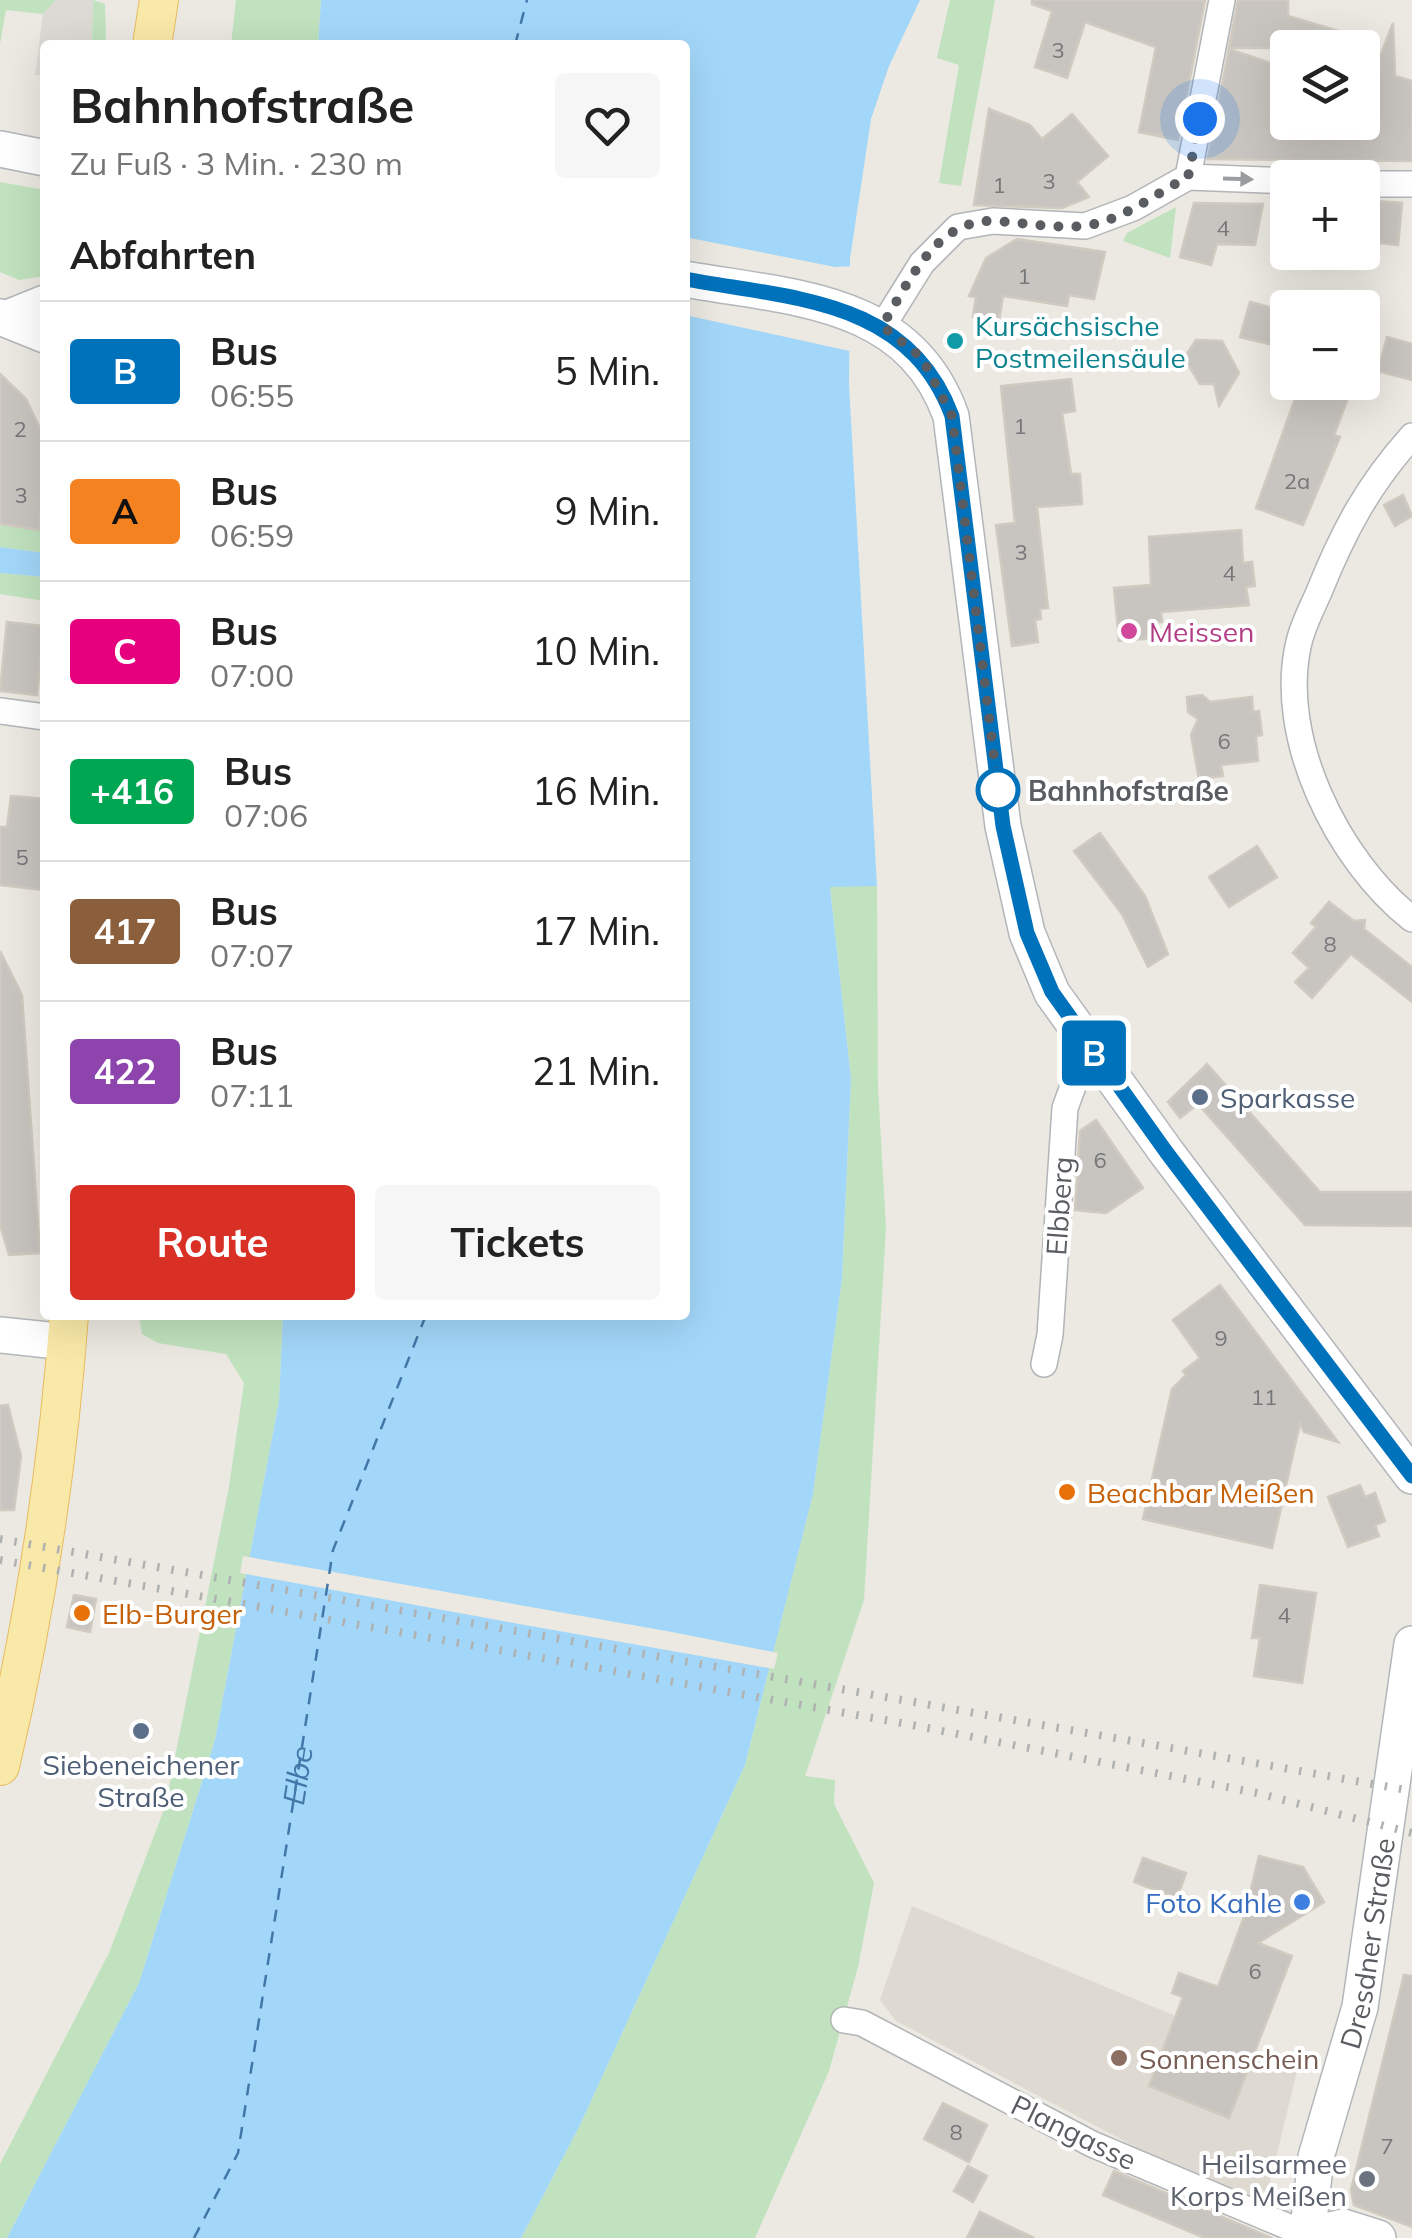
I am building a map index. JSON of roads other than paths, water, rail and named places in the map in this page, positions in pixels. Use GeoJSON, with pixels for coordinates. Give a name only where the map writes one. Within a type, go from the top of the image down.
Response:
{"type":"FeatureCollection","features":[{"type":"Feature","properties":{"kind":"main road"},"geometry":{"type":"LineString","coordinates":[[153,40],[159,0]]}},
{"type":"Feature","properties":{"kind":"main road"},"geometry":{"type":"LineString","coordinates":[[0,149],[40,157]]}},
{"type":"Feature","properties":{"kind":"main road"},"geometry":{"type":"LineString","coordinates":[[690,280],[871,321],[922,358],[952,416],[1003,826],[1027,933],[1052,992],[1412,1476]]}},
{"type":"Feature","properties":{"kind":"main road"},"geometry":{"type":"LineString","coordinates":[[2,318],[40,306]]}},
{"type":"Feature","properties":{"kind":"main road"},"geometry":{"type":"LineString","coordinates":[[2,318],[40,333]]}},
{"type":"Feature","properties":{"kind":"main road"},"geometry":{"type":"LineString","coordinates":[[0,1335],[68,1329],[37,1580],[0,1766]]}},
{"type":"Feature","properties":{"kind":"main road","name":"Dresdner Straße"},"geometry":{"type":"LineString","coordinates":[[1308,2236],[1316,2157],[1360,2007],[1412,1644]]}},
{"type":"Feature","properties":{"kind":"main road"},"geometry":{"type":"LineString","coordinates":[[1308,2236],[1343,2227],[1378,2238]]}},
{"type":"Feature","properties":{"kind":"street"},"geometry":{"type":"LineString","coordinates":[[1188,177],[1222,0]]}},
{"type":"Feature","properties":{"kind":"street"},"geometry":{"type":"LineString","coordinates":[[871,321],[958,227],[993,221],[1084,226],[1133,208],[1188,177],[1270,180]]}},
{"type":"Feature","properties":{"kind":"street"},"geometry":{"type":"LineString","coordinates":[[1380,184],[1412,184]]}},
{"type":"Feature","properties":{"kind":"street"},"geometry":{"type":"LineString","coordinates":[[1412,436],[1366,489],[1346,524],[1298,643],[1297,720],[1306,758],[1338,835],[1370,881],[1412,919]]}},
{"type":"Feature","properties":{"kind":"street"},"geometry":{"type":"LineString","coordinates":[[0,711],[40,716]]}},
{"type":"Feature","properties":{"kind":"street","name":"Elbberg"},"geometry":{"type":"LineString","coordinates":[[1044,1364],[1050,1336],[1066,1108],[1076,1078],[1096,1055]]}},
{"type":"Feature","properties":{"kind":"street","name":"Plangasse"},"geometry":{"type":"LineString","coordinates":[[844,2020],[862,2022],[1092,2144],[1308,2236]]}},
{"type":"Feature","properties":{"kind":"water","name":"Elbe"},"geometry":{"type":"Polygon","coordinates":[[[321,0],[920,0],[889,66],[871,119],[850,259],[849,384],[877,886],[830,887],[851,1079],[842,1278],[813,1494],[745,1765],[580,2125],[521,2238],[7,2238],[139,1983],[215,1740],[279,1401],[283,1320],[690,1320],[690,40],[318,40],[321,0]]]}},
{"type":"Feature","properties":{"kind":"water"},"geometry":{"type":"Polygon","coordinates":[[[0,547],[40,552],[40,577],[0,573],[0,547]]]}},
{"type":"Feature","properties":{"kind":"railway"},"geometry":{"type":"LineString","coordinates":[[0,1539],[1412,1791]]}},
{"type":"Feature","properties":{"kind":"railway"},"geometry":{"type":"LineString","coordinates":[[0,1560],[912,1725],[1257,1793],[1412,1833]]}},
{"type":"Feature","properties":{"kind":"place","name":"Kursächsische Postmeilensäule"},"geometry":{"type":"Point","coordinates":[955,341]}},
{"type":"Feature","properties":{"kind":"place","name":"Meissen"},"geometry":{"type":"Point","coordinates":[1129,631]}},
{"type":"Feature","properties":{"kind":"place","name":"Bahnhofstraße"},"geometry":{"type":"Point","coordinates":[998,790]}},
{"type":"Feature","properties":{"kind":"place","name":"Sparkasse"},"geometry":{"type":"Point","coordinates":[1200,1097]}},
{"type":"Feature","properties":{"kind":"place","name":"Beachbar Meißen"},"geometry":{"type":"Point","coordinates":[1067,1492]}},
{"type":"Feature","properties":{"kind":"place","name":"Elb-Burger"},"geometry":{"type":"Point","coordinates":[82,1613]}},
{"type":"Feature","properties":{"kind":"place","name":"Siebeneichener Straße"},"geometry":{"type":"Point","coordinates":[141,1731]}},
{"type":"Feature","properties":{"kind":"place","name":"Foto Kahle"},"geometry":{"type":"Point","coordinates":[1302,1902]}},
{"type":"Feature","properties":{"kind":"place","name":"Sonnenschein"},"geometry":{"type":"Point","coordinates":[1119,2058]}},
{"type":"Feature","properties":{"kind":"place","name":"Heilsarmee Korps Meißen"},"geometry":{"type":"Point","coordinates":[1367,2179]}}]}
